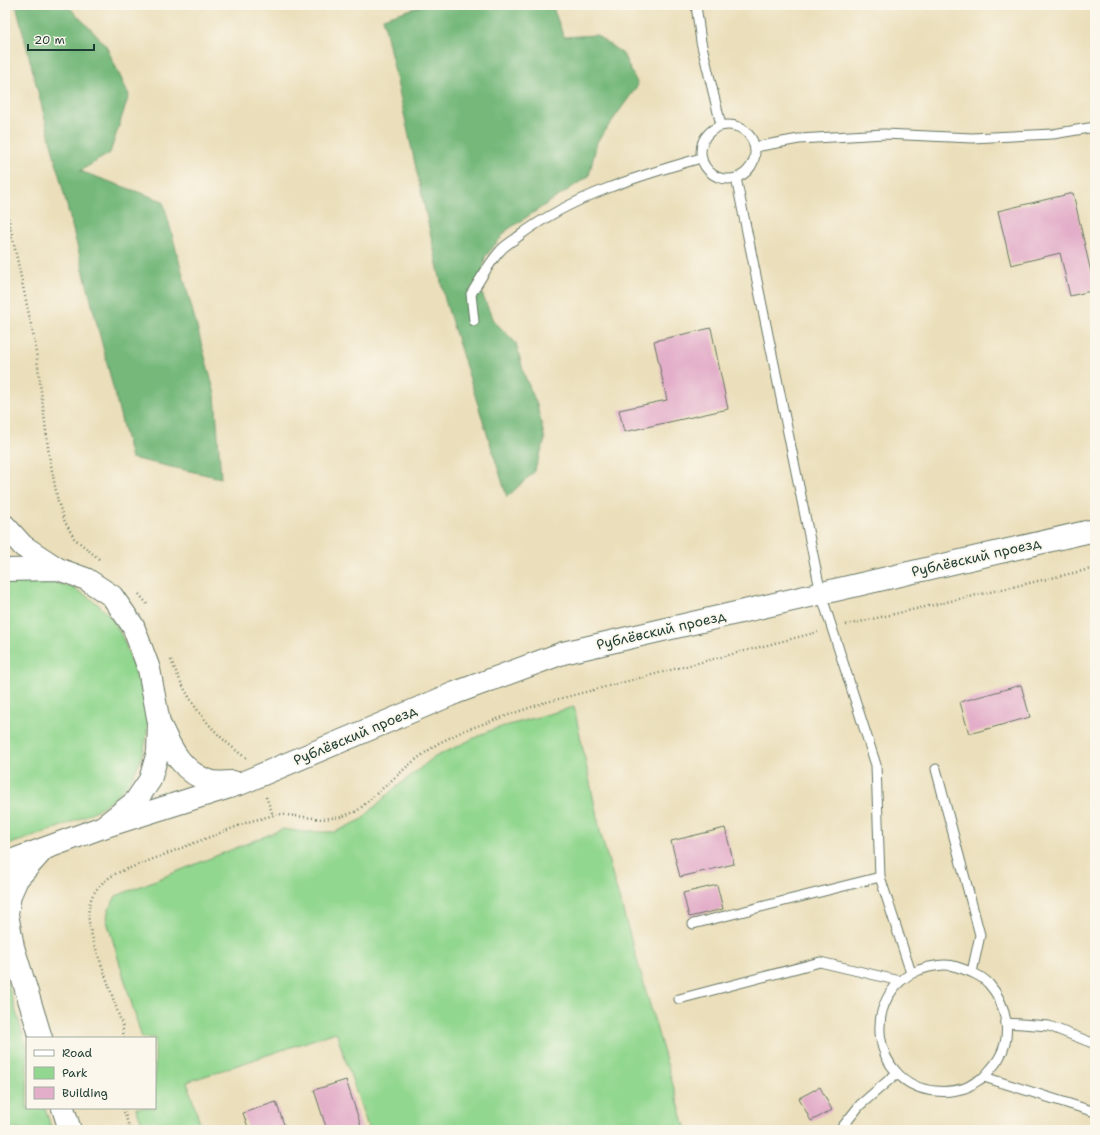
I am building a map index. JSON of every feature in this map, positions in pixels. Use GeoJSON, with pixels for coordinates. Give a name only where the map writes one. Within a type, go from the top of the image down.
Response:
{"type":"FeatureCollection","features":[{"type":"Feature","properties":{"kind":"street"},"geometry":{"type":"LineString","coordinates":[[5,526],[22,546],[58,569],[86,579],[112,596],[133,626],[149,669],[159,723],[158,752],[150,780],[135,802],[103,827],[5,863]]}},
{"type":"Feature","properties":{"kind":"street","name":"Рублёвский проезд"},"geometry":{"type":"LineString","coordinates":[[103,827],[250,779],[455,693],[563,653],[1095,530]]}},
{"type":"Feature","properties":{"kind":"street"},"geometry":{"type":"LineString","coordinates":[[5,570],[58,569]]}},
{"type":"Feature","properties":{"kind":"street"},"geometry":{"type":"LineString","coordinates":[[159,723],[173,753],[190,772],[212,782],[250,779]]}},
{"type":"Feature","properties":{"kind":"street"},"geometry":{"type":"LineString","coordinates":[[41,1037],[9,941],[7,914],[10,895],[17,879],[42,850]]}},
{"type":"Feature","properties":{"kind":"street"},"geometry":{"type":"LineString","coordinates":[[63,1109],[70,1130]]}},
{"type":"Feature","properties":{"kind":"lane"},"geometry":{"type":"LineString","coordinates":[[696,5],[702,42],[721,125]]}},
{"type":"Feature","properties":{"kind":"lane"},"geometry":{"type":"LineString","coordinates":[[721,125],[736,125],[751,136],[755,147],[755,160],[748,172],[736,178],[719,178],[706,170],[701,158],[701,144],[709,131],[721,125]]}},
{"type":"Feature","properties":{"kind":"lane"},"geometry":{"type":"LineString","coordinates":[[755,147],[814,138],[884,134],[972,138],[1053,134],[1095,128]]}},
{"type":"Feature","properties":{"kind":"lane"},"geometry":{"type":"LineString","coordinates":[[474,321],[471,294],[500,251],[535,224],[569,206],[651,172],[701,158]]}},
{"type":"Feature","properties":{"kind":"lane"},"geometry":{"type":"LineString","coordinates":[[736,178],[821,594],[876,765],[880,877],[911,973]]}},
{"type":"Feature","properties":{"kind":"lane"},"geometry":{"type":"LineString","coordinates":[[936,769],[980,935],[972,972]]}},
{"type":"Feature","properties":{"kind":"lane"},"geometry":{"type":"LineString","coordinates":[[693,924],[880,877]]}},
{"type":"Feature","properties":{"kind":"lane"},"geometry":{"type":"LineString","coordinates":[[679,999],[820,962],[900,981]]}},
{"type":"Feature","properties":{"kind":"lane"},"geometry":{"type":"LineString","coordinates":[[953,965],[972,972],[989,984],[1001,1002],[1006,1023],[1005,1039],[999,1057],[984,1077],[965,1088],[947,1092],[928,1090],[911,1084],[897,1073],[885,1055],[879,1031],[880,1015],[888,996],[900,981],[911,973],[928,966],[953,965]]}},
{"type":"Feature","properties":{"kind":"lane"},"geometry":{"type":"LineString","coordinates":[[1006,1023],[1049,1026],[1095,1044]]}},
{"type":"Feature","properties":{"kind":"lane"},"geometry":{"type":"LineString","coordinates":[[840,1130],[860,1105],[897,1073]]}},
{"type":"Feature","properties":{"kind":"lane"},"geometry":{"type":"LineString","coordinates":[[984,1077],[1095,1112]]}},
{"type":"Feature","properties":{"kind":"path"},"geometry":{"type":"LineString","coordinates":[[5,202],[35,343],[49,455],[58,502],[64,522],[74,538],[101,561]]}},
{"type":"Feature","properties":{"kind":"path"},"geometry":{"type":"LineString","coordinates":[[124,1037],[122,1024],[88,921],[92,898],[98,888],[105,880],[117,873],[251,820],[278,814],[322,819],[341,817],[357,811],[410,764],[437,744],[463,731],[543,703],[832,629],[1095,568]]}},
{"type":"Feature","properties":{"kind":"path"},"geometry":{"type":"LineString","coordinates":[[134,588],[148,605]]}},
{"type":"Feature","properties":{"kind":"path"},"geometry":{"type":"LineString","coordinates":[[169,653],[188,697],[207,724],[232,748],[253,763],[250,779],[273,815]]}},
{"type":"Feature","properties":{"kind":"path"},"geometry":{"type":"LineString","coordinates":[[123,1109],[130,1130]]}},
{"type":"Feature","properties":{"kind":"green space"},"geometry":{"type":"Polygon","coordinates":[[[16,5],[59,5],[70,8],[105,44],[129,95],[110,153],[80,171],[163,201],[215,394],[221,478],[131,458],[16,5]]]}},
{"type":"Feature","properties":{"kind":"green space"},"geometry":{"type":"Polygon","coordinates":[[[425,5],[552,5],[564,37],[596,35],[623,54],[638,85],[597,142],[589,176],[507,230],[485,257],[480,289],[493,320],[516,343],[524,374],[537,405],[545,440],[534,472],[507,497],[445,300],[383,18],[425,5]]]}},
{"type":"Feature","properties":{"kind":"green space"},"geometry":{"type":"Polygon","coordinates":[[[9,580],[55,582],[72,588],[92,599],[109,615],[120,632],[129,654],[144,698],[148,724],[147,736],[137,768],[126,786],[115,797],[102,807],[70,823],[5,846],[5,582],[9,580]]]}},
{"type":"Feature","properties":{"kind":"green space"},"geometry":{"type":"Polygon","coordinates":[[[574,707],[601,835],[686,1130],[369,1130],[336,1032],[187,1082],[202,1130],[145,1130],[136,1109],[156,1109],[156,1037],[142,1037],[107,921],[108,911],[116,896],[283,829],[303,832],[335,832],[361,820],[389,793],[433,758],[491,730],[574,707]]]}},
{"type":"Feature","properties":{"kind":"green space"},"geometry":{"type":"Polygon","coordinates":[[[5,975],[26,1045],[26,1109],[45,1109],[52,1130],[5,1130],[5,975]]]}},
{"type":"Feature","properties":{"kind":"building"},"geometry":{"type":"Polygon","coordinates":[[[1073,193],[1095,290],[1070,296],[1060,253],[1011,265],[998,211],[1073,193]]]}},
{"type":"Feature","properties":{"kind":"building"},"geometry":{"type":"Polygon","coordinates":[[[711,328],[728,409],[624,432],[619,410],[667,400],[654,341],[711,328]]]}},
{"type":"Feature","properties":{"kind":"building"},"geometry":{"type":"Polygon","coordinates":[[[1021,685],[1030,717],[969,734],[960,702],[1021,685]]]}},
{"type":"Feature","properties":{"kind":"building"},"geometry":{"type":"Polygon","coordinates":[[[725,828],[734,864],[680,877],[671,841],[725,828]]]}},
{"type":"Feature","properties":{"kind":"building"},"geometry":{"type":"Polygon","coordinates":[[[717,885],[723,909],[689,917],[683,893],[717,885]]]}},
{"type":"Feature","properties":{"kind":"building"},"geometry":{"type":"Polygon","coordinates":[[[346,1080],[362,1129],[327,1130],[314,1090],[346,1080]]]}},
{"type":"Feature","properties":{"kind":"building"},"geometry":{"type":"Polygon","coordinates":[[[820,1087],[832,1110],[811,1121],[799,1098],[820,1087]]]}},
{"type":"Feature","properties":{"kind":"building"},"geometry":{"type":"Polygon","coordinates":[[[276,1102],[286,1130],[249,1130],[243,1113],[276,1102]]]}}]}
